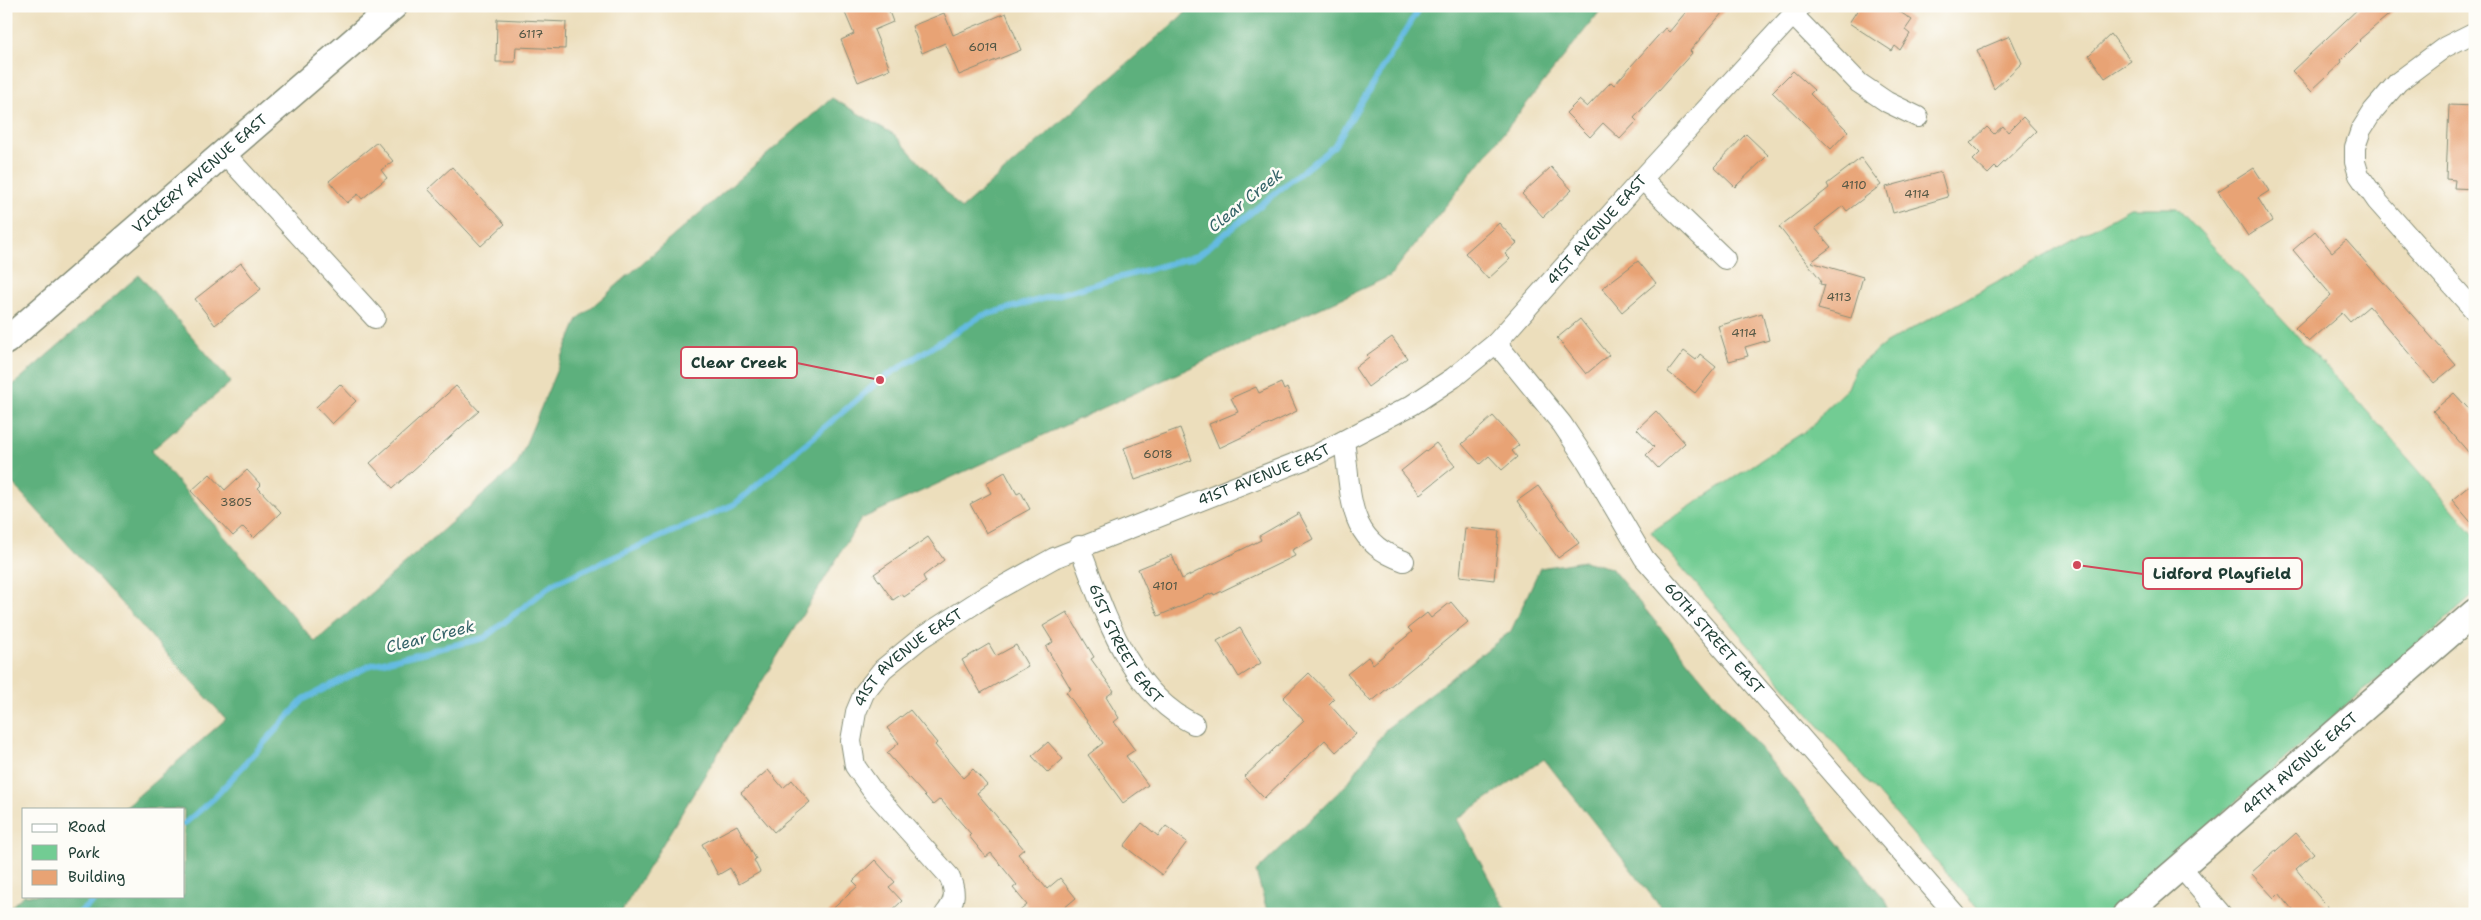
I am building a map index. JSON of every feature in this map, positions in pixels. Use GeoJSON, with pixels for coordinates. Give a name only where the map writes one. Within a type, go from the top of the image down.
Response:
{"type":"FeatureCollection","features":[{"type":"Feature","properties":{"kind":"street","name":"VICKERY AVENUE EAST"},"geometry":{"type":"LineString","coordinates":[[6,342],[394,6]]}},
{"type":"Feature","properties":{"kind":"street"},"geometry":{"type":"LineString","coordinates":[[1797,10],[1859,83],[1887,102],[1918,116]]}},
{"type":"Feature","properties":{"kind":"street","name":"41ST AVENUE EAST"},"geometry":{"type":"LineString","coordinates":[[945,914],[953,902],[955,893],[949,876],[872,790],[855,766],[851,741],[856,712],[864,693],[876,677],[913,644],[1028,571],[1079,546],[1283,470],[1344,441],[1432,392],[1496,343],[1642,179],[1797,10]]}},
{"type":"Feature","properties":{"kind":"street"},"geometry":{"type":"LineString","coordinates":[[2475,32],[2445,47],[2398,82],[2372,111],[2361,130],[2355,146],[2355,162],[2360,175],[2377,201],[2475,311]]}},
{"type":"Feature","properties":{"kind":"street"},"geometry":{"type":"LineString","coordinates":[[224,153],[375,318]]}},
{"type":"Feature","properties":{"kind":"street"},"geometry":{"type":"LineString","coordinates":[[1642,179],[1725,259]]}},
{"type":"Feature","properties":{"kind":"street"},"geometry":{"type":"LineString","coordinates":[[6,316],[40,304],[76,282]]}},
{"type":"Feature","properties":{"kind":"street","name":"60TH STREET EAST"},"geometry":{"type":"LineString","coordinates":[[1496,343],[1562,424],[1588,463],[1644,558],[1955,914]]}},
{"type":"Feature","properties":{"kind":"street"},"geometry":{"type":"LineString","coordinates":[[1344,441],[1355,519],[1362,533],[1388,556],[1404,561]]}},
{"type":"Feature","properties":{"kind":"street","name":"61ST STREET EAST"},"geometry":{"type":"LineString","coordinates":[[1079,546],[1114,634],[1134,668],[1150,690],[1171,712],[1194,724]]}},
{"type":"Feature","properties":{"kind":"street","name":"44TH AVENUE EAST"},"geometry":{"type":"LineString","coordinates":[[2126,914],[2475,612]]}},
{"type":"Feature","properties":{"kind":"street"},"geometry":{"type":"LineString","coordinates":[[2180,866],[2221,914]]}},
{"type":"Feature","properties":{"kind":"green space"},"geometry":{"type":"Polygon","coordinates":[[[1193,6],[1604,6],[1390,276],[861,519],[620,914],[6,914],[6,911],[22,897],[185,898],[185,808],[124,808],[226,719],[6,476],[6,391],[139,275],[231,382],[151,451],[315,642],[517,465],[578,319],[832,98],[895,135],[961,209],[1193,6]]]}},
{"type":"Feature","properties":{"kind":"green space"},"geometry":{"type":"Polygon","coordinates":[[[2130,208],[2177,208],[2351,393],[2475,535],[2475,594],[2106,914],[1982,914],[1651,532],[1813,426],[1825,409],[1848,388],[1856,367],[1886,343],[2130,208]]]}},
{"type":"Feature","properties":{"kind":"green space"},"geometry":{"type":"Polygon","coordinates":[[[1584,561],[1611,568],[1887,902],[1891,914],[1666,914],[1544,759],[1457,819],[1508,914],[1268,914],[1256,872],[1347,784],[1386,729],[1511,631],[1540,568],[1584,561]]]}},
{"type":"Feature","properties":{"kind":"building"},"geometry":{"type":"Polygon","coordinates":[[[842,6],[887,6],[893,22],[874,30],[890,69],[858,82],[841,40],[854,34],[842,6]]]}},
{"type":"Feature","properties":{"kind":"building"},"geometry":{"type":"Polygon","coordinates":[[[1691,6],[1728,6],[1690,51],[1692,53],[1634,118],[1637,121],[1620,139],[1603,123],[1590,137],[1566,113],[1579,100],[1587,107],[1611,82],[1614,85],[1665,28],[1669,32],[1691,6]]]}},
{"type":"Feature","properties":{"kind":"building"},"geometry":{"type":"Polygon","coordinates":[[[1860,6],[1891,6],[1912,20],[1905,30],[1910,34],[1900,50],[1895,46],[1892,51],[1849,23],[1860,6]]]}},
{"type":"Feature","properties":{"kind":"building"},"geometry":{"type":"Polygon","coordinates":[[[2361,6],[2399,6],[2359,40],[2341,60],[2342,62],[2311,91],[2292,71],[2361,6]]]}},
{"type":"Feature","properties":{"kind":"building"},"geometry":{"type":"Polygon","coordinates":[[[944,13],[953,35],[1006,13],[1021,50],[959,75],[945,43],[922,53],[912,26],[944,13]]]}},
{"type":"Feature","properties":{"kind":"building"},"geometry":{"type":"Polygon","coordinates":[[[497,19],[566,22],[565,49],[516,47],[515,62],[496,62],[497,19]]]}},
{"type":"Feature","properties":{"kind":"building"},"geometry":{"type":"Polygon","coordinates":[[[2111,34],[2131,61],[2105,78],[2089,55],[2111,34]]]}},
{"type":"Feature","properties":{"kind":"building"},"geometry":{"type":"Polygon","coordinates":[[[2010,36],[2022,63],[1994,89],[1977,50],[2010,36]]]}},
{"type":"Feature","properties":{"kind":"building"},"geometry":{"type":"Polygon","coordinates":[[[1793,71],[1814,90],[1810,94],[1848,131],[1831,149],[1772,92],[1793,71]]]}},
{"type":"Feature","properties":{"kind":"building"},"geometry":{"type":"Polygon","coordinates":[[[2449,105],[2475,106],[2475,189],[2454,188],[2455,180],[2446,179],[2449,105]]]}},
{"type":"Feature","properties":{"kind":"building"},"geometry":{"type":"Polygon","coordinates":[[[2023,117],[2036,131],[1997,169],[1995,167],[1988,174],[1973,160],[1980,153],[1970,143],[1987,127],[1994,134],[2003,126],[2008,132],[2023,117]]]}},
{"type":"Feature","properties":{"kind":"building"},"geometry":{"type":"Polygon","coordinates":[[[1746,134],[1768,155],[1735,187],[1714,167],[1746,134]]]}},
{"type":"Feature","properties":{"kind":"building"},"geometry":{"type":"Polygon","coordinates":[[[377,142],[393,161],[381,170],[387,178],[362,199],[358,194],[347,203],[329,181],[377,142]]]}},
{"type":"Feature","properties":{"kind":"building"},"geometry":{"type":"Polygon","coordinates":[[[1861,158],[1881,185],[1847,211],[1843,206],[1815,228],[1831,247],[1811,262],[1863,277],[1851,318],[1818,309],[1825,285],[1820,284],[1821,280],[1779,227],[1829,188],[1827,184],[1861,158]]]}},
{"type":"Feature","properties":{"kind":"building"},"geometry":{"type":"Polygon","coordinates":[[[452,167],[505,224],[481,246],[428,189],[452,167]]]}},
{"type":"Feature","properties":{"kind":"building"},"geometry":{"type":"Polygon","coordinates":[[[1551,167],[1572,190],[1543,217],[1522,194],[1551,167]]]}},
{"type":"Feature","properties":{"kind":"building"},"geometry":{"type":"Polygon","coordinates":[[[2254,168],[2269,191],[2258,198],[2272,221],[2248,236],[2218,191],[2254,168]]]}},
{"type":"Feature","properties":{"kind":"building"},"geometry":{"type":"Polygon","coordinates":[[[1941,172],[1948,197],[1893,213],[1886,187],[1941,172]]]}},
{"type":"Feature","properties":{"kind":"building"},"geometry":{"type":"Polygon","coordinates":[[[1499,223],[1517,243],[1505,254],[1510,259],[1488,279],[1465,253],[1499,223]]]}},
{"type":"Feature","properties":{"kind":"building"},"geometry":{"type":"Polygon","coordinates":[[[2315,231],[2332,252],[2346,240],[2456,365],[2434,383],[2369,306],[2350,322],[2342,313],[2309,342],[2295,328],[2331,295],[2293,250],[2315,231]]]}},
{"type":"Feature","properties":{"kind":"building"},"geometry":{"type":"Polygon","coordinates":[[[1638,261],[1656,283],[1622,312],[1602,288],[1638,261]]]}},
{"type":"Feature","properties":{"kind":"building"},"geometry":{"type":"Polygon","coordinates":[[[241,263],[261,289],[215,325],[195,299],[241,263]]]}},
{"type":"Feature","properties":{"kind":"building"},"geometry":{"type":"Polygon","coordinates":[[[1762,313],[1769,340],[1745,347],[1748,356],[1729,361],[1718,326],[1762,313]]]}},
{"type":"Feature","properties":{"kind":"building"},"geometry":{"type":"Polygon","coordinates":[[[1580,319],[1609,355],[1586,374],[1557,338],[1580,319]]]}},
{"type":"Feature","properties":{"kind":"building"},"geometry":{"type":"Polygon","coordinates":[[[1392,337],[1407,358],[1368,387],[1355,368],[1369,357],[1367,355],[1392,337]]]}},
{"type":"Feature","properties":{"kind":"building"},"geometry":{"type":"Polygon","coordinates":[[[1684,351],[1696,360],[1700,354],[1716,367],[1695,393],[1668,372],[1684,351]]]}},
{"type":"Feature","properties":{"kind":"building"},"geometry":{"type":"Polygon","coordinates":[[[1281,383],[1284,390],[1287,388],[1297,411],[1219,448],[1209,424],[1238,412],[1231,398],[1256,387],[1259,393],[1281,383]]]}},
{"type":"Feature","properties":{"kind":"building"},"geometry":{"type":"Polygon","coordinates":[[[340,384],[356,401],[332,424],[316,407],[340,384]]]}},
{"type":"Feature","properties":{"kind":"building"},"geometry":{"type":"Polygon","coordinates":[[[456,386],[479,411],[393,488],[370,463],[456,386]]]}},
{"type":"Feature","properties":{"kind":"building"},"geometry":{"type":"Polygon","coordinates":[[[2454,393],[2475,416],[2475,460],[2433,411],[2454,393]]]}},
{"type":"Feature","properties":{"kind":"building"},"geometry":{"type":"Polygon","coordinates":[[[1656,411],[1685,443],[1658,468],[1646,455],[1654,447],[1637,429],[1656,411]]]}},
{"type":"Feature","properties":{"kind":"building"},"geometry":{"type":"Polygon","coordinates":[[[1493,416],[1519,445],[1512,451],[1517,457],[1502,470],[1489,456],[1480,464],[1462,444],[1493,416]]]}},
{"type":"Feature","properties":{"kind":"building"},"geometry":{"type":"Polygon","coordinates":[[[1180,428],[1192,460],[1135,480],[1124,448],[1180,428]]]}},
{"type":"Feature","properties":{"kind":"building"},"geometry":{"type":"Polygon","coordinates":[[[1436,443],[1455,466],[1420,494],[1401,471],[1436,443]]]}},
{"type":"Feature","properties":{"kind":"building"},"geometry":{"type":"Polygon","coordinates":[[[247,470],[261,485],[258,488],[281,512],[254,538],[243,527],[233,536],[191,491],[210,474],[225,490],[247,470]]]}},
{"type":"Feature","properties":{"kind":"building"},"geometry":{"type":"Polygon","coordinates":[[[1005,472],[1017,494],[1021,492],[1030,509],[986,533],[970,504],[991,493],[986,483],[1005,472]]]}},
{"type":"Feature","properties":{"kind":"building"},"geometry":{"type":"Polygon","coordinates":[[[2475,481],[2475,527],[2452,500],[2475,481]]]}},
{"type":"Feature","properties":{"kind":"building"},"geometry":{"type":"Polygon","coordinates":[[[1538,486],[1579,543],[1558,558],[1517,501],[1538,486]]]}},
{"type":"Feature","properties":{"kind":"building"},"geometry":{"type":"Polygon","coordinates":[[[1299,513],[1313,539],[1292,550],[1295,556],[1214,595],[1213,593],[1158,616],[1138,569],[1172,555],[1182,579],[1261,540],[1259,536],[1299,513]]]}},
{"type":"Feature","properties":{"kind":"building"},"geometry":{"type":"Polygon","coordinates":[[[1465,528],[1499,531],[1494,580],[1460,576],[1465,528]]]}},
{"type":"Feature","properties":{"kind":"building"},"geometry":{"type":"Polygon","coordinates":[[[928,537],[944,560],[923,576],[926,582],[904,597],[902,594],[893,600],[874,574],[928,537]]]}},
{"type":"Feature","properties":{"kind":"building"},"geometry":{"type":"Polygon","coordinates":[[[1451,602],[1468,622],[1371,702],[1347,674],[1368,657],[1373,664],[1412,632],[1408,628],[1427,613],[1431,618],[1451,602]]]}},
{"type":"Feature","properties":{"kind":"building"},"geometry":{"type":"Polygon","coordinates":[[[1067,612],[1094,657],[1091,659],[1114,691],[1106,697],[1119,718],[1114,722],[1135,750],[1126,756],[1148,785],[1123,803],[1088,755],[1103,743],[1066,692],[1071,689],[1046,647],[1053,642],[1043,626],[1067,612]]]}},
{"type":"Feature","properties":{"kind":"building"},"geometry":{"type":"Polygon","coordinates":[[[1240,628],[1261,663],[1239,677],[1217,641],[1240,628]]]}},
{"type":"Feature","properties":{"kind":"building"},"geometry":{"type":"Polygon","coordinates":[[[989,644],[996,656],[1016,645],[1028,666],[981,693],[962,660],[989,644]]]}},
{"type":"Feature","properties":{"kind":"building"},"geometry":{"type":"Polygon","coordinates":[[[1309,673],[1334,699],[1329,704],[1356,734],[1336,752],[1325,740],[1264,798],[1244,777],[1304,721],[1283,698],[1309,673]]]}},
{"type":"Feature","properties":{"kind":"building"},"geometry":{"type":"Polygon","coordinates":[[[910,710],[937,743],[935,745],[963,778],[973,769],[987,785],[977,793],[1024,849],[1018,854],[1047,889],[1060,878],[1076,898],[1057,914],[1016,914],[1027,905],[1013,888],[1017,885],[991,853],[986,857],[969,836],[971,834],[940,799],[933,805],[887,753],[899,743],[887,728],[910,710]]]}},
{"type":"Feature","properties":{"kind":"building"},"geometry":{"type":"Polygon","coordinates":[[[1048,742],[1063,759],[1048,773],[1032,756],[1048,742]]]}},
{"type":"Feature","properties":{"kind":"building"},"geometry":{"type":"Polygon","coordinates":[[[768,770],[783,788],[792,780],[810,802],[774,832],[741,793],[768,770]]]}},
{"type":"Feature","properties":{"kind":"building"},"geometry":{"type":"Polygon","coordinates":[[[1142,823],[1158,836],[1166,826],[1187,842],[1162,875],[1124,846],[1142,823]]]}},
{"type":"Feature","properties":{"kind":"building"},"geometry":{"type":"Polygon","coordinates":[[[737,825],[756,859],[754,860],[760,872],[739,884],[730,868],[718,875],[702,844],[737,825]]]}},
{"type":"Feature","properties":{"kind":"building"},"geometry":{"type":"Polygon","coordinates":[[[2296,833],[2314,853],[2296,869],[2333,914],[2296,914],[2279,893],[2274,898],[2251,873],[2296,833]]]}},
{"type":"Feature","properties":{"kind":"building"},"geometry":{"type":"Polygon","coordinates":[[[875,860],[895,882],[889,887],[902,901],[888,914],[827,914],[858,886],[853,881],[875,860]]]}},
{"type":"Feature","properties":{"kind":"waterway","name":"Clear Creek"},"geometry":{"type":"LineString","coordinates":[[185,823],[214,798],[304,699],[371,665],[484,638],[553,584],[735,504],[880,380],[981,316],[1197,256],[1334,146],[1421,6]]}},
{"type":"Feature","properties":{"kind":"waterway","name":"Clear Creek"},"geometry":{"type":"LineString","coordinates":[[78,914],[97,898]]}},
{"type":"Feature","properties":{"kind":"place","name":"Clear Creek"},"geometry":{"type":"Point","coordinates":[880,380]}},
{"type":"Feature","properties":{"kind":"place","name":"Lidford Playfield"},"geometry":{"type":"Point","coordinates":[2077,565]}}]}
